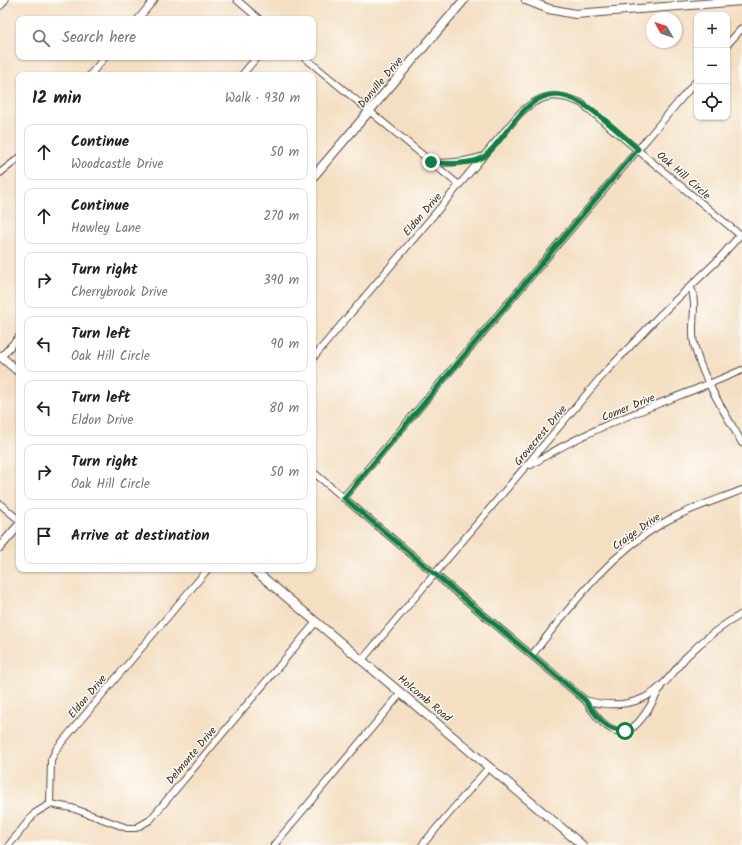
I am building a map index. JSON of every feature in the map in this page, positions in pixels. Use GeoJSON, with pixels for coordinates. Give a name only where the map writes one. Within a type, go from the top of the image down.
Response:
{"type":"FeatureCollection","features":[{"type":"Feature","properties":{"kind":"street"},"geometry":{"type":"LineString","coordinates":[[0,5],[4,0]]}},
{"type":"Feature","properties":{"kind":"street"},"geometry":{"type":"LineString","coordinates":[[141,16],[154,0]]}},
{"type":"Feature","properties":{"kind":"street"},"geometry":{"type":"LineString","coordinates":[[237,0],[256,16]]}},
{"type":"Feature","properties":{"kind":"street","name":"Danville Drive"},"geometry":{"type":"LineString","coordinates":[[316,174],[464,0]]}},
{"type":"Feature","properties":{"kind":"street"},"geometry":{"type":"LineString","coordinates":[[526,0],[549,9],[575,14],[742,1]]}},
{"type":"Feature","properties":{"kind":"street"},"geometry":{"type":"LineString","coordinates":[[730,42],[742,28]]}},
{"type":"Feature","properties":{"kind":"street"},"geometry":{"type":"LineString","coordinates":[[92,72],[102,60]]}},
{"type":"Feature","properties":{"kind":"street"},"geometry":{"type":"LineString","coordinates":[[244,72],[254,60]]}},
{"type":"Feature","properties":{"kind":"street"},"geometry":{"type":"LineString","coordinates":[[308,60],[459,185]]}},
{"type":"Feature","properties":{"kind":"street"},"geometry":{"type":"LineString","coordinates":[[344,498],[694,84]]}},
{"type":"Feature","properties":{"kind":"street","name":"Oak Hill Circle"},"geometry":{"type":"LineString","coordinates":[[554,95],[568,97],[581,103],[741,234]]}},
{"type":"Feature","properties":{"kind":"street","name":"Eldon Drive"},"geometry":{"type":"LineString","coordinates":[[316,354],[459,185],[531,103],[544,97],[554,95]]}},
{"type":"Feature","properties":{"kind":"street"},"geometry":{"type":"LineString","coordinates":[[431,162],[446,164],[463,162],[484,156]]}},
{"type":"Feature","properties":{"kind":"street"},"geometry":{"type":"LineString","coordinates":[[0,173],[16,160]]}},
{"type":"Feature","properties":{"kind":"street","name":"Grovecrest Drive"},"geometry":{"type":"LineString","coordinates":[[362,660],[627,348],[691,287],[741,234]]}},
{"type":"Feature","properties":{"kind":"street"},"geometry":{"type":"LineString","coordinates":[[691,287],[694,302],[692,324],[693,337],[696,351],[710,384],[742,443]]}},
{"type":"Feature","properties":{"kind":"street"},"geometry":{"type":"LineString","coordinates":[[16,340],[1,357],[16,370]]}},
{"type":"Feature","properties":{"kind":"street","name":"Comer Drive"},"geometry":{"type":"LineString","coordinates":[[524,470],[548,454],[600,429],[742,370]]}},
{"type":"Feature","properties":{"kind":"street"},"geometry":{"type":"LineString","coordinates":[[316,475],[585,700],[602,722],[616,731],[625,731],[641,721],[662,685]]}},
{"type":"Feature","properties":{"kind":"street","name":"Craige Drive"},"geometry":{"type":"LineString","coordinates":[[532,655],[610,562],[634,542],[664,522],[742,490]]}},
{"type":"Feature","properties":{"kind":"street"},"geometry":{"type":"LineString","coordinates":[[0,504],[16,517]]}},
{"type":"Feature","properties":{"kind":"street"},"geometry":{"type":"LineString","coordinates":[[0,547],[16,528]]}},
{"type":"Feature","properties":{"kind":"street","name":"Eldon Drive"},"geometry":{"type":"LineString","coordinates":[[50,804],[51,760],[57,748],[205,572]]}},
{"type":"Feature","properties":{"kind":"street","name":"Holcomb Road"},"geometry":{"type":"LineString","coordinates":[[257,572],[582,845]]}},
{"type":"Feature","properties":{"kind":"street"},"geometry":{"type":"LineString","coordinates":[[585,700],[599,704],[626,704],[648,696],[662,685],[692,652],[711,635],[742,614]]}},
{"type":"Feature","properties":{"kind":"street","name":"Delmonte Drive"},"geometry":{"type":"LineString","coordinates":[[50,804],[72,808],[127,828],[136,828],[150,820],[316,622]]}},
{"type":"Feature","properties":{"kind":"street"},"geometry":{"type":"LineString","coordinates":[[274,845],[401,693]]}},
{"type":"Feature","properties":{"kind":"street"},"geometry":{"type":"LineString","coordinates":[[422,845],[489,767]]}},
{"type":"Feature","properties":{"kind":"street"},"geometry":{"type":"LineString","coordinates":[[9,845],[35,813],[50,804]]}},
{"type":"Feature","properties":{"kind":"route"},"geometry":{"type":"LineString","coordinates":[[431,162],[446,164],[463,162],[484,156],[520,113],[531,103],[544,97],[554,95],[568,97],[581,103],[638,149],[344,498],[585,700],[602,722],[608,727],[616,731],[625,731]]}}]}
